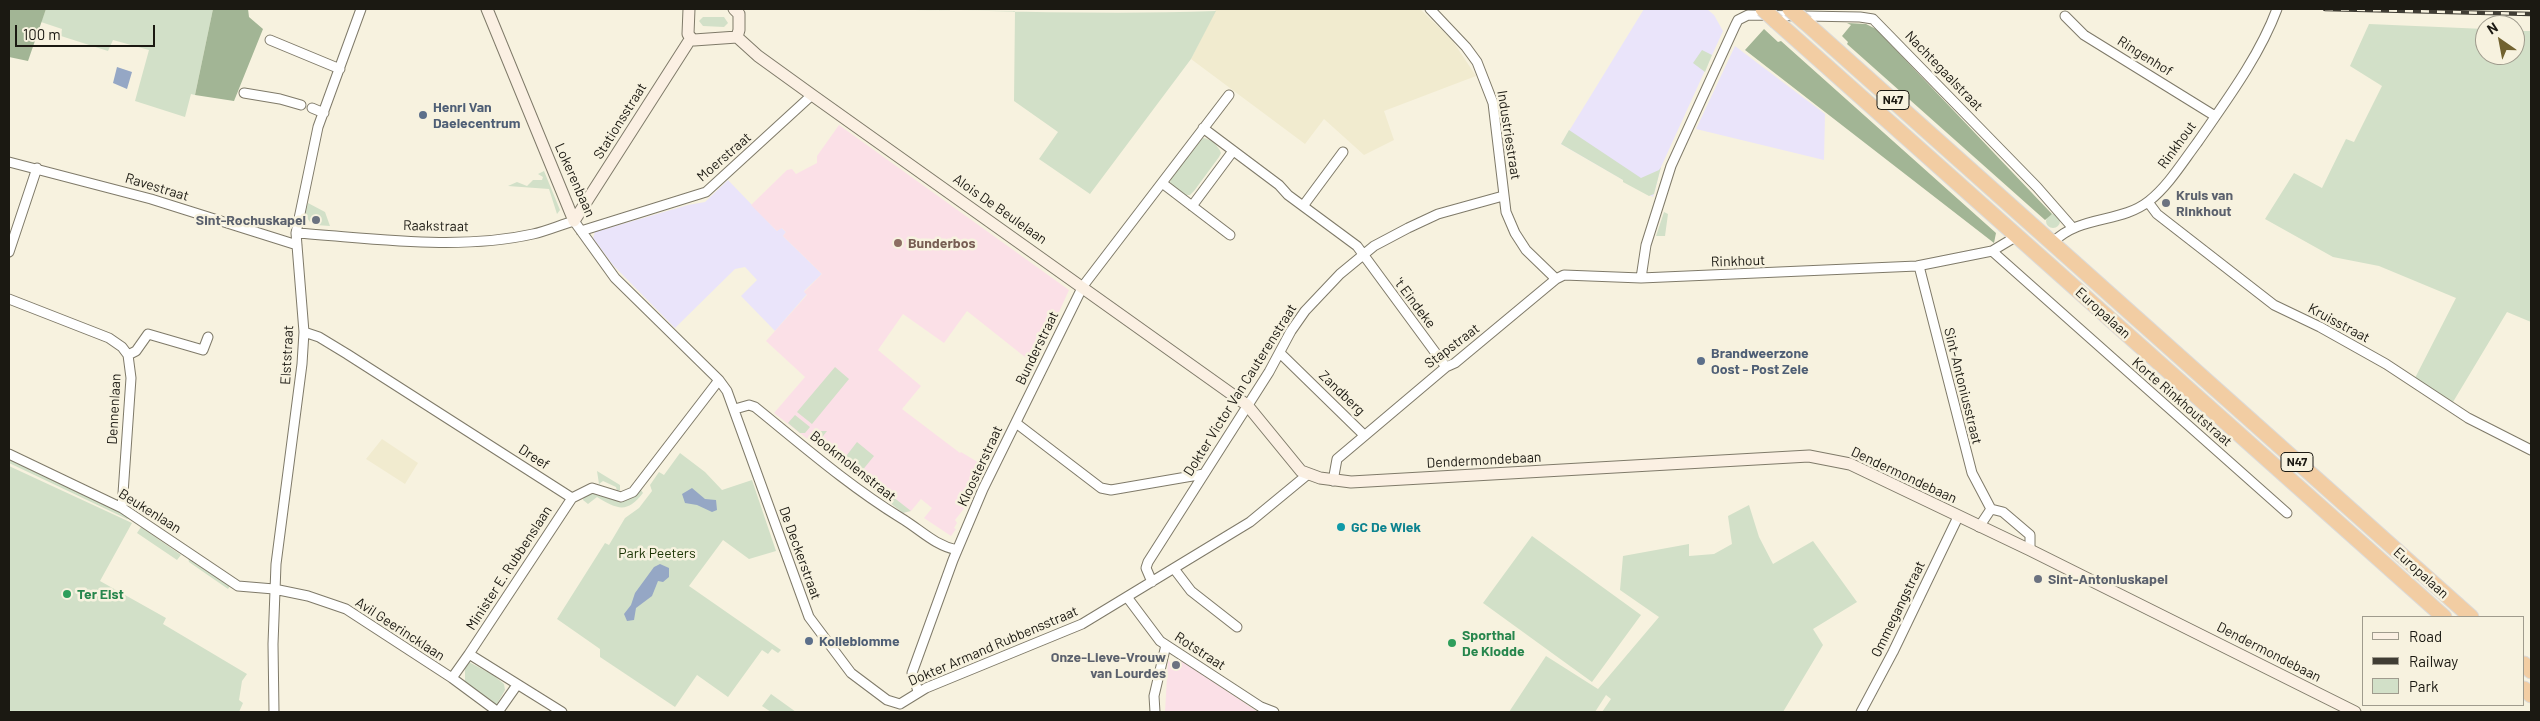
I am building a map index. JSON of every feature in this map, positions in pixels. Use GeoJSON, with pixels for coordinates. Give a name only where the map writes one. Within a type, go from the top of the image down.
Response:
{"type":"FeatureCollection","features":[{"type":"Feature","properties":{"kind":"highway","name":"Europalaan"},"geometry":{"type":"LineString","coordinates":[[1763,9],[2443,616]]}},
{"type":"Feature","properties":{"kind":"highway","name":"Europalaan"},"geometry":{"type":"LineString","coordinates":[[1790,9],[2470,616]]}},
{"type":"Feature","properties":{"kind":"street","name":"Elststraat"},"geometry":{"type":"LineString","coordinates":[[274,712],[274,589],[280,524],[302,364],[304,332],[296,233],[307,171],[318,128],[361,9]]}},
{"type":"Feature","properties":{"kind":"street","name":"Lokerenbaan"},"geometry":{"type":"LineString","coordinates":[[487,9],[574,221],[615,278],[719,380]]}},
{"type":"Feature","properties":{"kind":"street"},"geometry":{"type":"LineString","coordinates":[[689,9],[688,34],[694,40],[736,36],[739,14],[734,9]]}},
{"type":"Feature","properties":{"kind":"street","name":"Industriestraat"},"geometry":{"type":"LineString","coordinates":[[1430,9],[1466,46],[1477,62],[1488,87],[1493,103],[1503,196]]}},
{"type":"Feature","properties":{"kind":"street","name":"Rinkhout"},"geometry":{"type":"LineString","coordinates":[[2052,243],[2072,227],[2128,212],[2148,202],[2173,176],[2215,116],[2265,35],[2277,9]]}},
{"type":"Feature","properties":{"kind":"street","name":"Nachtegaalstraat"},"geometry":{"type":"LineString","coordinates":[[1641,278],[1646,245],[1671,166],[1732,31],[1738,20],[1748,15],[1860,17],[1874,19],[2037,187],[2072,227]]}},
{"type":"Feature","properties":{"kind":"street","name":"Ringenhof"},"geometry":{"type":"LineString","coordinates":[[2065,16],[2084,35],[2215,116]]}},
{"type":"Feature","properties":{"kind":"street","name":"Alois De Beulelaan"},"geometry":{"type":"LineString","coordinates":[[736,36],[758,56],[812,95],[1248,405]]}},
{"type":"Feature","properties":{"kind":"street","name":"Stationsstraat"},"geometry":{"type":"LineString","coordinates":[[574,221],[691,38]]}},
{"type":"Feature","properties":{"kind":"street"},"geometry":{"type":"LineString","coordinates":[[270,40],[340,69]]}},
{"type":"Feature","properties":{"kind":"street"},"geometry":{"type":"LineString","coordinates":[[244,93],[280,98],[301,105]]}},
{"type":"Feature","properties":{"kind":"street","name":"Moerstraat"},"geometry":{"type":"LineString","coordinates":[[581,231],[695,196],[715,185],[812,95]]}},
{"type":"Feature","properties":{"kind":"street","name":"Bunderstraat"},"geometry":{"type":"LineString","coordinates":[[1016,423],[1083,286],[1229,95]]}},
{"type":"Feature","properties":{"kind":"street"},"geometry":{"type":"LineString","coordinates":[[312,108],[324,113]]}},
{"type":"Feature","properties":{"kind":"street","name":"'t Eindeke"},"geometry":{"type":"LineString","coordinates":[[1203,128],[1303,206],[1354,242],[1446,367]]}},
{"type":"Feature","properties":{"kind":"street"},"geometry":{"type":"LineString","coordinates":[[1192,206],[1233,151]]}},
{"type":"Feature","properties":{"kind":"street"},"geometry":{"type":"LineString","coordinates":[[1303,206],[1343,152]]}},
{"type":"Feature","properties":{"kind":"street","name":"Ravestraat"},"geometry":{"type":"LineString","coordinates":[[9,162],[151,199],[297,245]]}},
{"type":"Feature","properties":{"kind":"street"},"geometry":{"type":"LineString","coordinates":[[9,252],[37,168]]}},
{"type":"Feature","properties":{"kind":"street"},"geometry":{"type":"LineString","coordinates":[[1162,183],[1230,235]]}},
{"type":"Feature","properties":{"kind":"street"},"geometry":{"type":"LineString","coordinates":[[1503,196],[1506,212],[1518,238],[1532,256],[1556,279]]}},
{"type":"Feature","properties":{"kind":"street","name":"Dokter Victor Van Cauterenstraat"},"geometry":{"type":"LineString","coordinates":[[1152,582],[1146,568],[1148,562],[1248,405],[1305,311],[1362,254],[1394,235],[1438,214],[1503,196]]}},
{"type":"Feature","properties":{"kind":"street","name":"Kruisstraat"},"geometry":{"type":"LineString","coordinates":[[2148,202],[2157,214],[2274,305],[2320,327],[2386,364],[2468,418],[2531,450]]}},
{"type":"Feature","properties":{"kind":"street","name":"Raakstraat"},"geometry":{"type":"LineString","coordinates":[[296,233],[440,242],[495,240],[535,234],[574,221]]}},
{"type":"Feature","properties":{"kind":"street","name":"Rinkhout"},"geometry":{"type":"LineString","coordinates":[[1556,279],[1573,275],[1641,278],[1919,266],[1992,251],[2017,236]]}},
{"type":"Feature","properties":{"kind":"street","name":"Korte Rinkhoutstraat"},"geometry":{"type":"LineString","coordinates":[[1992,251],[2287,513]]}},
{"type":"Feature","properties":{"kind":"street","name":"Sint-Antoniusstraat"},"geometry":{"type":"LineString","coordinates":[[1919,266],[1972,473],[1990,509]]}},
{"type":"Feature","properties":{"kind":"street","name":"Stapstraat"},"geometry":{"type":"LineString","coordinates":[[1364,435],[1446,367],[1455,363],[1556,279]]}},
{"type":"Feature","properties":{"kind":"street","name":"Dennenlaan"},"geometry":{"type":"LineString","coordinates":[[9,299],[109,338],[116,342],[128,355],[131,378],[122,508]]}},
{"type":"Feature","properties":{"kind":"street","name":"Dreef"},"geometry":{"type":"LineString","coordinates":[[304,332],[319,337],[347,354],[572,498]]}},
{"type":"Feature","properties":{"kind":"street"},"geometry":{"type":"LineString","coordinates":[[128,355],[136,351],[148,334],[203,350],[208,337]]}},
{"type":"Feature","properties":{"kind":"street","name":"Zandberg"},"geometry":{"type":"LineString","coordinates":[[1280,353],[1364,435],[1337,459],[1333,481]]}},
{"type":"Feature","properties":{"kind":"street"},"geometry":{"type":"LineString","coordinates":[[572,498],[592,488],[621,497],[633,492],[719,380]]}},
{"type":"Feature","properties":{"kind":"street","name":"De Deckerstraat"},"geometry":{"type":"LineString","coordinates":[[719,380],[735,408],[809,617],[851,673],[898,708]]}},
{"type":"Feature","properties":{"kind":"street","name":"Bookmolenstraat"},"geometry":{"type":"LineString","coordinates":[[735,408],[749,405],[755,406],[812,454],[892,514],[941,546],[957,550]]}},
{"type":"Feature","properties":{"kind":"street"},"geometry":{"type":"LineString","coordinates":[[1248,405],[1296,466],[1307,475]]}},
{"type":"Feature","properties":{"kind":"street","name":"Kloosterstraat"},"geometry":{"type":"LineString","coordinates":[[918,691],[912,672],[957,550],[983,489],[1016,423],[1101,488],[1111,490],[1204,474]]}},
{"type":"Feature","properties":{"kind":"street","name":"Beukenlaan"},"geometry":{"type":"LineString","coordinates":[[9,454],[122,508],[238,586],[274,589]]}},
{"type":"Feature","properties":{"kind":"street","name":"Dendermondebaan"},"geometry":{"type":"LineString","coordinates":[[1307,475],[1333,481],[1369,481],[1809,456],[1850,464],[2030,550],[2355,712]]}},
{"type":"Feature","properties":{"kind":"street","name":"Dokter Armand Rubbensstraat"},"geometry":{"type":"LineString","coordinates":[[898,708],[918,691],[1062,634],[1175,570],[1250,522],[1307,475]]}},
{"type":"Feature","properties":{"kind":"street","name":"Minister E. Rubbenslaan"},"geometry":{"type":"LineString","coordinates":[[469,654],[572,498]]}},
{"type":"Feature","properties":{"kind":"street"},"geometry":{"type":"LineString","coordinates":[[1979,526],[1990,509],[2003,512],[2030,535],[2030,550]]}},
{"type":"Feature","properties":{"kind":"street","name":"Ommegangstraat"},"geometry":{"type":"LineString","coordinates":[[1861,712],[1893,652],[1958,517]]}},
{"type":"Feature","properties":{"kind":"street"},"geometry":{"type":"LineString","coordinates":[[1175,570],[1191,591],[1237,627]]}},
{"type":"Feature","properties":{"kind":"street","name":"Avil Geerincklaan"},"geometry":{"type":"LineString","coordinates":[[274,589],[308,596],[346,609],[452,678],[498,712],[517,685]]}},
{"type":"Feature","properties":{"kind":"street","name":"Rotstraat"},"geometry":{"type":"LineString","coordinates":[[1127,596],[1160,641],[1274,712]]}},
{"type":"Feature","properties":{"kind":"street"},"geometry":{"type":"LineString","coordinates":[[1155,712],[1154,696],[1166,645]]}},
{"type":"Feature","properties":{"kind":"street"},"geometry":{"type":"LineString","coordinates":[[469,654],[562,712]]}},
{"type":"Feature","properties":{"kind":"street","name":"Avil Geerincklaan"},"geometry":{"type":"LineString","coordinates":[[452,678],[469,654]]}},
{"type":"Feature","properties":{"kind":"shaded area"},"geometry":{"type":"Polygon","coordinates":[[[1216,9],[1420,9],[1452,40],[1476,76],[1384,111],[1394,140],[1364,155],[1324,119],[1305,144],[1191,59],[1216,9]]]}},
{"type":"Feature","properties":{"kind":"shaded area"},"geometry":{"type":"Polygon","coordinates":[[[1644,9],[1707,9],[1714,15],[1723,31],[1661,167],[1653,197],[1561,144],[1644,9]]]}},
{"type":"Feature","properties":{"kind":"shaded area"},"geometry":{"type":"Polygon","coordinates":[[[1735,46],[1825,114],[1824,160],[1696,129],[1735,46]]]}},
{"type":"Feature","properties":{"kind":"shaded area","name":"Bunderbos"},"geometry":{"type":"Polygon","coordinates":[[[839,125],[1069,290],[1035,365],[967,311],[944,343],[903,314],[878,350],[921,386],[902,409],[960,453],[986,467],[971,494],[974,496],[955,520],[957,523],[954,528],[956,529],[951,536],[924,518],[932,508],[921,499],[911,511],[903,513],[774,413],[805,377],[766,341],[807,295],[804,292],[822,274],[783,236],[786,232],[782,228],[777,231],[751,205],[787,170],[792,169],[796,174],[817,163],[817,156],[839,125]]]}},
{"type":"Feature","properties":{"kind":"shaded area"},"geometry":{"type":"Polygon","coordinates":[[[728,180],[777,231],[781,227],[786,232],[783,236],[822,274],[804,291],[807,294],[775,331],[741,296],[757,280],[745,267],[735,269],[675,328],[613,265],[593,238],[595,232],[688,205],[705,202],[728,180]]]}},
{"type":"Feature","properties":{"kind":"shaded area"},"geometry":{"type":"Polygon","coordinates":[[[382,439],[418,463],[405,484],[366,459],[382,439]]]}},
{"type":"Feature","properties":{"kind":"shaded area"},"geometry":{"type":"Polygon","coordinates":[[[1168,660],[1173,667],[1182,661],[1258,712],[1165,712],[1168,660]]]}},
{"type":"Feature","properties":{"kind":"green space"},"geometry":{"type":"Polygon","coordinates":[[[9,9],[46,9],[28,61],[9,57],[9,9]]]}},
{"type":"Feature","properties":{"kind":"green space"},"geometry":{"type":"Polygon","coordinates":[[[46,9],[213,9],[195,95],[191,94],[185,117],[135,101],[149,50],[113,40],[108,51],[61,36],[62,29],[41,22],[46,9]]]}},
{"type":"Feature","properties":{"kind":"green space"},"geometry":{"type":"Polygon","coordinates":[[[213,9],[248,9],[249,17],[263,29],[234,101],[195,95],[213,9]]]}},
{"type":"Feature","properties":{"kind":"green space"},"geometry":{"type":"Polygon","coordinates":[[[812,9],[863,9],[961,10],[812,9]]]}},
{"type":"Feature","properties":{"kind":"green space"},"geometry":{"type":"Polygon","coordinates":[[[961,10],[1015,11],[1015,12],[1014,12],[961,10]]]}},
{"type":"Feature","properties":{"kind":"green space"},"geometry":{"type":"Polygon","coordinates":[[[1216,11],[1191,59],[1090,194],[1039,159],[1058,132],[1014,101],[1015,12],[1216,11]]]}},
{"type":"Feature","properties":{"kind":"green space"},"geometry":{"type":"Polygon","coordinates":[[[703,17],[724,17],[728,23],[724,27],[703,26],[699,21],[703,17]]]}},
{"type":"Feature","properties":{"kind":"green space"},"geometry":{"type":"Polygon","coordinates":[[[1847,23],[1866,24],[1876,29],[2052,214],[2045,220],[1847,44],[1848,42],[1842,36],[1851,25],[1847,23]]]}},
{"type":"Feature","properties":{"kind":"green space"},"geometry":{"type":"Polygon","coordinates":[[[2369,24],[2475,29],[2475,65],[2525,65],[2525,31],[2531,31],[2531,322],[2507,312],[2453,402],[2415,378],[2456,298],[2379,266],[2333,257],[2265,219],[2294,173],[2322,188],[2346,139],[2354,142],[2382,86],[2350,66],[2369,24]]]}},
{"type":"Feature","properties":{"kind":"green space"},"geometry":{"type":"Polygon","coordinates":[[[1764,29],[1778,42],[1781,41],[1996,233],[1994,243],[1745,50],[1764,29]]]}},
{"type":"Feature","properties":{"kind":"green space"},"geometry":{"type":"Polygon","coordinates":[[[1702,50],[1712,55],[1705,72],[1693,63],[1702,50]]]}},
{"type":"Feature","properties":{"kind":"green space"},"geometry":{"type":"Polygon","coordinates":[[[1569,130],[1641,178],[1659,170],[1661,167],[1654,194],[1649,196],[1561,144],[1569,130]]]}},
{"type":"Feature","properties":{"kind":"green space"},"geometry":{"type":"Polygon","coordinates":[[[1203,138],[1214,143],[1221,153],[1190,195],[1181,193],[1170,182],[1172,177],[1203,138]]]}},
{"type":"Feature","properties":{"kind":"green space"},"geometry":{"type":"Polygon","coordinates":[[[544,171],[560,210],[557,214],[549,189],[508,186],[517,182],[527,186],[533,180],[542,180],[543,177],[538,174],[544,171]]]}},
{"type":"Feature","properties":{"kind":"green space"},"geometry":{"type":"Polygon","coordinates":[[[308,203],[325,212],[330,226],[316,225],[319,219],[316,217],[310,222],[305,215],[308,203]]]}},
{"type":"Feature","properties":{"kind":"green space"},"geometry":{"type":"Polygon","coordinates":[[[1664,212],[1668,214],[1665,236],[1656,236],[1664,212]]]}},
{"type":"Feature","properties":{"kind":"green space"},"geometry":{"type":"Polygon","coordinates":[[[2053,214],[2058,216],[2060,221],[2058,226],[2053,228],[2048,226],[2046,221],[2048,216],[2053,214]]]}},
{"type":"Feature","properties":{"kind":"green space"},"geometry":{"type":"Polygon","coordinates":[[[835,367],[849,379],[812,424],[797,412],[835,367]]]}},
{"type":"Feature","properties":{"kind":"green space"},"geometry":{"type":"Polygon","coordinates":[[[795,415],[810,427],[805,433],[800,433],[788,423],[795,415]]]}},
{"type":"Feature","properties":{"kind":"green space"},"geometry":{"type":"Polygon","coordinates":[[[817,431],[827,431],[816,445],[812,439],[817,431]]]}},
{"type":"Feature","properties":{"kind":"green space"},"geometry":{"type":"Polygon","coordinates":[[[857,442],[874,456],[861,472],[859,470],[854,475],[840,464],[857,442]]]}},
{"type":"Feature","properties":{"kind":"green space","name":"Park Peeters"},"geometry":{"type":"Polygon","coordinates":[[[680,453],[705,472],[722,490],[752,480],[776,551],[749,559],[723,540],[689,586],[781,650],[778,653],[772,649],[768,654],[762,650],[728,697],[697,675],[675,707],[600,657],[600,649],[557,619],[605,543],[609,545],[625,518],[639,508],[652,491],[650,485],[659,472],[664,475],[680,453]]]}},
{"type":"Feature","properties":{"kind":"green space"},"geometry":{"type":"Polygon","coordinates":[[[9,458],[123,512],[130,518],[127,519],[9,463],[9,458]]]}},
{"type":"Feature","properties":{"kind":"green space","name":"Ter Elst"},"geometry":{"type":"Polygon","coordinates":[[[9,466],[132,523],[100,581],[166,618],[163,624],[247,674],[242,681],[239,700],[243,703],[239,712],[9,712],[9,466]]]}},
{"type":"Feature","properties":{"kind":"green space"},"geometry":{"type":"Polygon","coordinates":[[[597,471],[620,485],[620,490],[617,491],[616,487],[603,481],[599,484],[597,471]]]}},
{"type":"Feature","properties":{"kind":"green space"},"geometry":{"type":"Polygon","coordinates":[[[874,482],[911,511],[903,513],[872,489],[874,482]]]}},
{"type":"Feature","properties":{"kind":"green space"},"geometry":{"type":"Polygon","coordinates":[[[641,490],[643,493],[627,507],[616,507],[597,497],[588,504],[583,500],[584,496],[593,493],[622,500],[633,496],[641,490]]]}},
{"type":"Feature","properties":{"kind":"green space"},"geometry":{"type":"Polygon","coordinates":[[[1749,505],[1759,537],[1773,564],[1813,541],[1857,602],[1813,629],[1823,645],[1783,712],[1602,712],[1611,699],[1606,695],[1595,712],[1509,712],[1546,656],[1598,689],[1659,617],[1620,590],[1623,556],[1689,544],[1689,556],[1714,554],[1732,544],[1728,516],[1749,505]]]}},
{"type":"Feature","properties":{"kind":"green space"},"geometry":{"type":"Polygon","coordinates":[[[141,527],[181,555],[177,560],[137,533],[141,527]]]}},
{"type":"Feature","properties":{"kind":"green space"},"geometry":{"type":"Polygon","coordinates":[[[1532,536],[1641,615],[1592,682],[1483,603],[1532,536]]]}},
{"type":"Feature","properties":{"kind":"green space"},"geometry":{"type":"Polygon","coordinates":[[[188,557],[230,586],[228,589],[189,562],[188,557]]]}},
{"type":"Feature","properties":{"kind":"green space"},"geometry":{"type":"Polygon","coordinates":[[[469,662],[493,675],[504,684],[505,690],[497,704],[465,682],[465,668],[469,662]]]}},
{"type":"Feature","properties":{"kind":"green space"},"geometry":{"type":"Polygon","coordinates":[[[771,694],[796,712],[771,712],[762,706],[771,694]]]}},
{"type":"Feature","properties":{"kind":"water"},"geometry":{"type":"Polygon","coordinates":[[[117,67],[132,72],[127,89],[113,83],[117,67]]]}},
{"type":"Feature","properties":{"kind":"water"},"geometry":{"type":"Polygon","coordinates":[[[692,488],[705,499],[716,500],[717,510],[712,512],[697,505],[685,503],[682,494],[692,488]]]}},
{"type":"Feature","properties":{"kind":"water"},"geometry":{"type":"Polygon","coordinates":[[[660,564],[669,568],[669,577],[663,582],[658,581],[652,596],[636,608],[634,620],[627,621],[624,614],[631,605],[635,593],[654,567],[660,564]]]}},
{"type":"Feature","properties":{"kind":"railway"},"geometry":{"type":"LineString","coordinates":[[2325,9],[2531,14]]}},
{"type":"Feature","properties":{"kind":"place","name":"Henri Van Daelecentrum"},"geometry":{"type":"Point","coordinates":[423,115]}},
{"type":"Feature","properties":{"kind":"place","name":"Kruis van Rinkhout"},"geometry":{"type":"Point","coordinates":[2166,203]}},
{"type":"Feature","properties":{"kind":"place","name":"Sint-Rochuskapel"},"geometry":{"type":"Point","coordinates":[316,220]}},
{"type":"Feature","properties":{"kind":"place","name":"Bunderbos"},"geometry":{"type":"Point","coordinates":[898,243]}},
{"type":"Feature","properties":{"kind":"place","name":"Brandweerzone Oost - Post Zele"},"geometry":{"type":"Point","coordinates":[1701,361]}},
{"type":"Feature","properties":{"kind":"place","name":"GC De Wiek"},"geometry":{"type":"Point","coordinates":[1341,527]}},
{"type":"Feature","properties":{"kind":"place","name":"Sint-Antoniuskapel"},"geometry":{"type":"Point","coordinates":[2038,579]}},
{"type":"Feature","properties":{"kind":"place","name":"Ter Elst"},"geometry":{"type":"Point","coordinates":[67,594]}},
{"type":"Feature","properties":{"kind":"place","name":"Kolleblomme"},"geometry":{"type":"Point","coordinates":[809,641]}},
{"type":"Feature","properties":{"kind":"place","name":"Sporthal De Klodde"},"geometry":{"type":"Point","coordinates":[1452,643]}},
{"type":"Feature","properties":{"kind":"place","name":"Onze-Lieve-Vrouw van Lourdes"},"geometry":{"type":"Point","coordinates":[1176,665]}}]}
